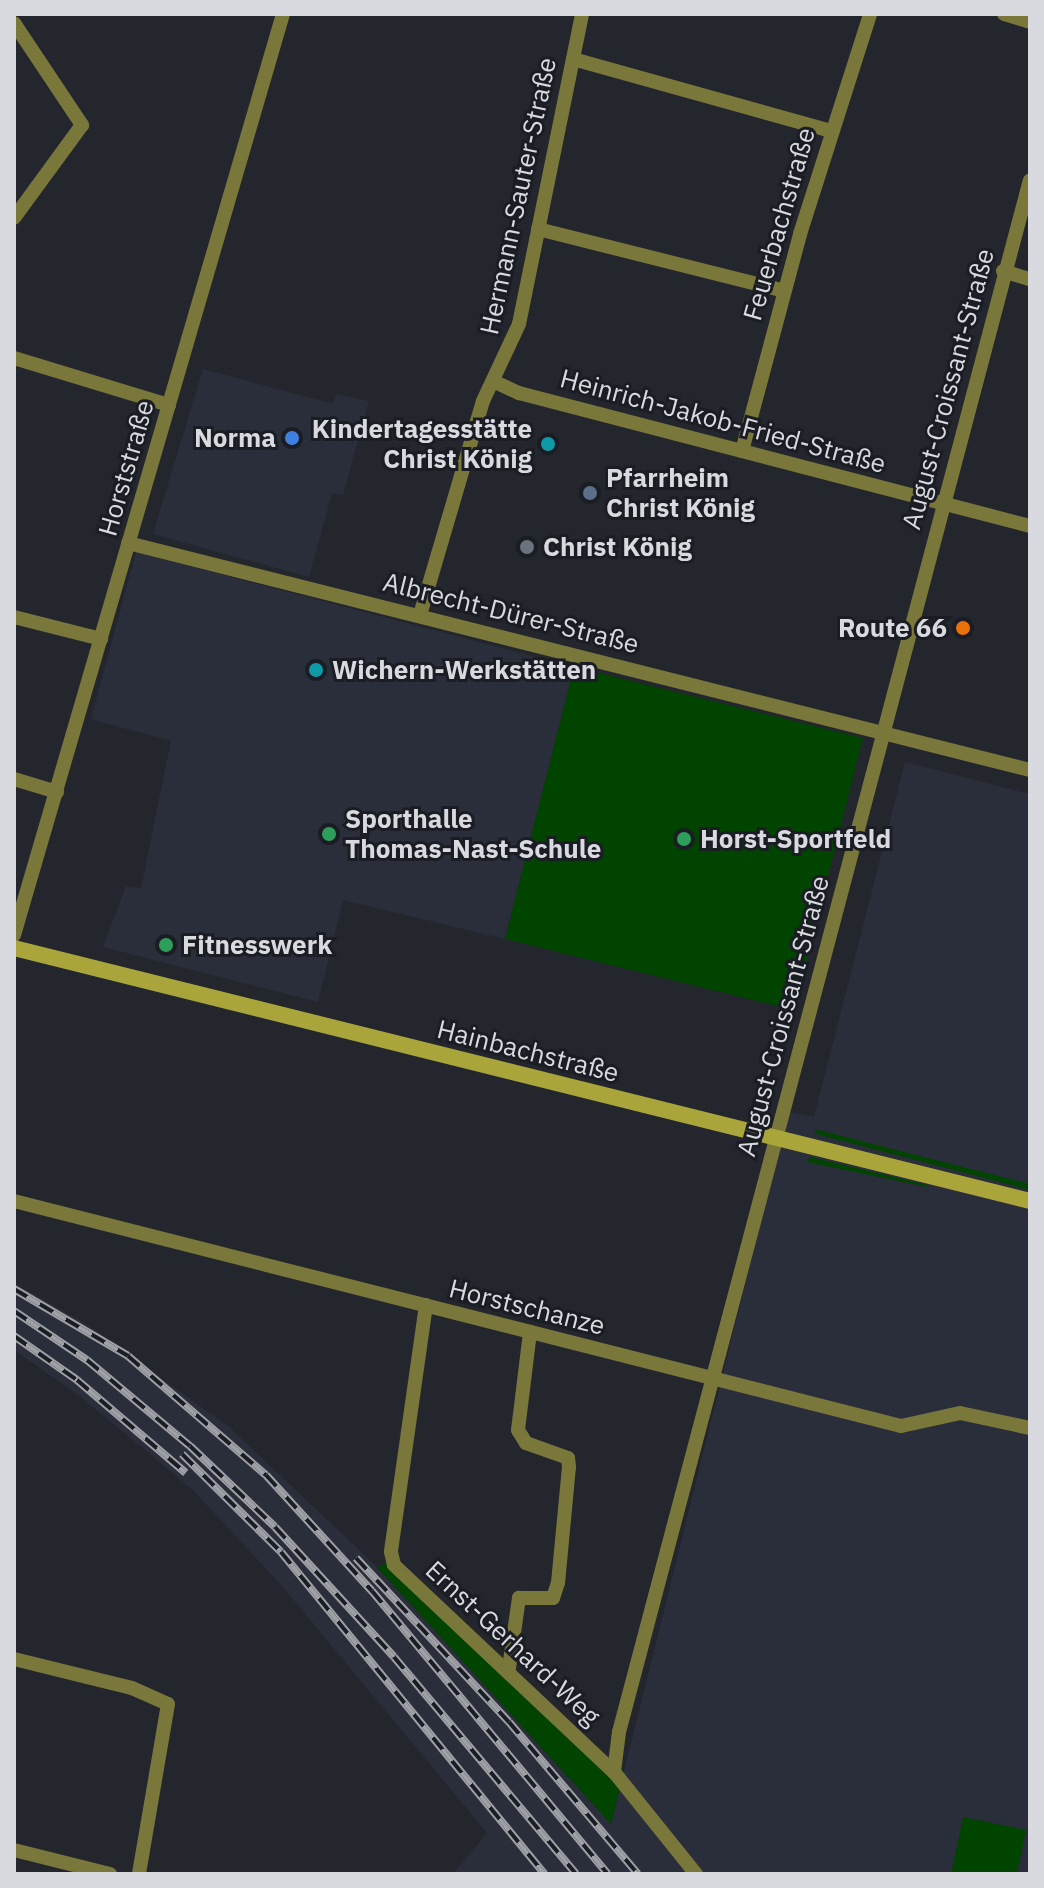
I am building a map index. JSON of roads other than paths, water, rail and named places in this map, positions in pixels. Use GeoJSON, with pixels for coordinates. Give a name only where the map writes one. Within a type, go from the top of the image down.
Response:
{"type":"FeatureCollection","features":[{"type":"Feature","properties":{"kind":"street"},"geometry":{"type":"LineString","coordinates":[[14,218],[82,125],[14,21],[23,14]]}},
{"type":"Feature","properties":{"kind":"street","name":"Horststraße"},"geometry":{"type":"LineString","coordinates":[[14,935],[283,14]]}},
{"type":"Feature","properties":{"kind":"street","name":"Hermann-Sauter-Straße"},"geometry":{"type":"LineString","coordinates":[[420,615],[493,381],[519,324],[582,14]]}},
{"type":"Feature","properties":{"kind":"street","name":"Feuerbachstraße"},"geometry":{"type":"LineString","coordinates":[[742,451],[784,291],[831,131],[870,14]]}},
{"type":"Feature","properties":{"kind":"street"},"geometry":{"type":"LineString","coordinates":[[1004,14],[1030,22]]}},
{"type":"Feature","properties":{"kind":"street"},"geometry":{"type":"LineString","coordinates":[[573,59],[831,131]]}},
{"type":"Feature","properties":{"kind":"street","name":"August-Croissant-Straße"},"geometry":{"type":"LineString","coordinates":[[614,1772],[619,1732],[778,1138],[1003,271],[1030,180]]}},
{"type":"Feature","properties":{"kind":"street"},"geometry":{"type":"LineString","coordinates":[[538,229],[784,291]]}},
{"type":"Feature","properties":{"kind":"street"},"geometry":{"type":"LineString","coordinates":[[1003,271],[1030,279]]}},
{"type":"Feature","properties":{"kind":"street"},"geometry":{"type":"LineString","coordinates":[[14,358],[169,405]]}},
{"type":"Feature","properties":{"kind":"street","name":"Heinrich-Jakob-Fried-Straße"},"geometry":{"type":"LineString","coordinates":[[493,381],[519,393],[1030,526]]}},
{"type":"Feature","properties":{"kind":"street","name":"Albrecht-Dürer-Straße"},"geometry":{"type":"LineString","coordinates":[[128,543],[882,730],[1030,770]]}},
{"type":"Feature","properties":{"kind":"street"},"geometry":{"type":"LineString","coordinates":[[14,617],[101,639]]}},
{"type":"Feature","properties":{"kind":"street"},"geometry":{"type":"LineString","coordinates":[[14,779],[57,792]]}},
{"type":"Feature","properties":{"kind":"street","name":"Hainbachstraße"},"geometry":{"type":"LineString","coordinates":[[14,948],[1030,1201]]}},
{"type":"Feature","properties":{"kind":"street","name":"Horstschanze"},"geometry":{"type":"LineString","coordinates":[[14,1201],[901,1426],[960,1413],[1030,1428]]}},
{"type":"Feature","properties":{"kind":"street","name":"Ernst-Gerhard-Weg"},"geometry":{"type":"LineString","coordinates":[[426,1305],[391,1552],[394,1565],[509,1668],[614,1772],[696,1874]]}},
{"type":"Feature","properties":{"kind":"street"},"geometry":{"type":"LineString","coordinates":[[509,1668],[519,1598],[553,1598],[558,1583],[569,1467],[568,1458],[526,1443],[518,1430],[530,1332]]}},
{"type":"Feature","properties":{"kind":"street"},"geometry":{"type":"LineString","coordinates":[[14,1659],[132,1688],[168,1704],[139,1874]]}},
{"type":"Feature","properties":{"kind":"street"},"geometry":{"type":"LineString","coordinates":[[14,1850],[110,1874]]}},
{"type":"Feature","properties":{"kind":"railway"},"geometry":{"type":"LineString","coordinates":[[14,1289],[128,1356],[266,1475],[372,1591],[608,1874]]}},
{"type":"Feature","properties":{"kind":"railway"},"geometry":{"type":"LineString","coordinates":[[14,1311],[87,1360],[190,1446],[275,1527],[394,1657],[576,1874]]}},
{"type":"Feature","properties":{"kind":"railway"},"geometry":{"type":"LineString","coordinates":[[14,1336],[77,1380],[186,1473]]}},
{"type":"Feature","properties":{"kind":"railway"},"geometry":{"type":"LineString","coordinates":[[182,1454],[281,1552],[545,1874]]}},
{"type":"Feature","properties":{"kind":"railway"},"geometry":{"type":"LineString","coordinates":[[356,1558],[509,1722],[638,1874]]}},
{"type":"Feature","properties":{"kind":"place","name":"Norma"},"geometry":{"type":"Point","coordinates":[292,438]}},
{"type":"Feature","properties":{"kind":"place","name":"Kindertagesstätte Christ König"},"geometry":{"type":"Point","coordinates":[548,444]}},
{"type":"Feature","properties":{"kind":"place","name":"Pfarrheim Christ König"},"geometry":{"type":"Point","coordinates":[590,493]}},
{"type":"Feature","properties":{"kind":"place","name":"Christ König"},"geometry":{"type":"Point","coordinates":[527,547]}},
{"type":"Feature","properties":{"kind":"place","name":"Route 66"},"geometry":{"type":"Point","coordinates":[963,628]}},
{"type":"Feature","properties":{"kind":"place","name":"Wichern-Werkstätten"},"geometry":{"type":"Point","coordinates":[316,670]}},
{"type":"Feature","properties":{"kind":"place","name":"Sporthalle Thomas-Nast-Schule"},"geometry":{"type":"Point","coordinates":[329,834]}},
{"type":"Feature","properties":{"kind":"place","name":"Horst-Sportfeld"},"geometry":{"type":"Point","coordinates":[684,839]}},
{"type":"Feature","properties":{"kind":"place","name":"Fitnesswerk"},"geometry":{"type":"Point","coordinates":[166,945]}}]}
